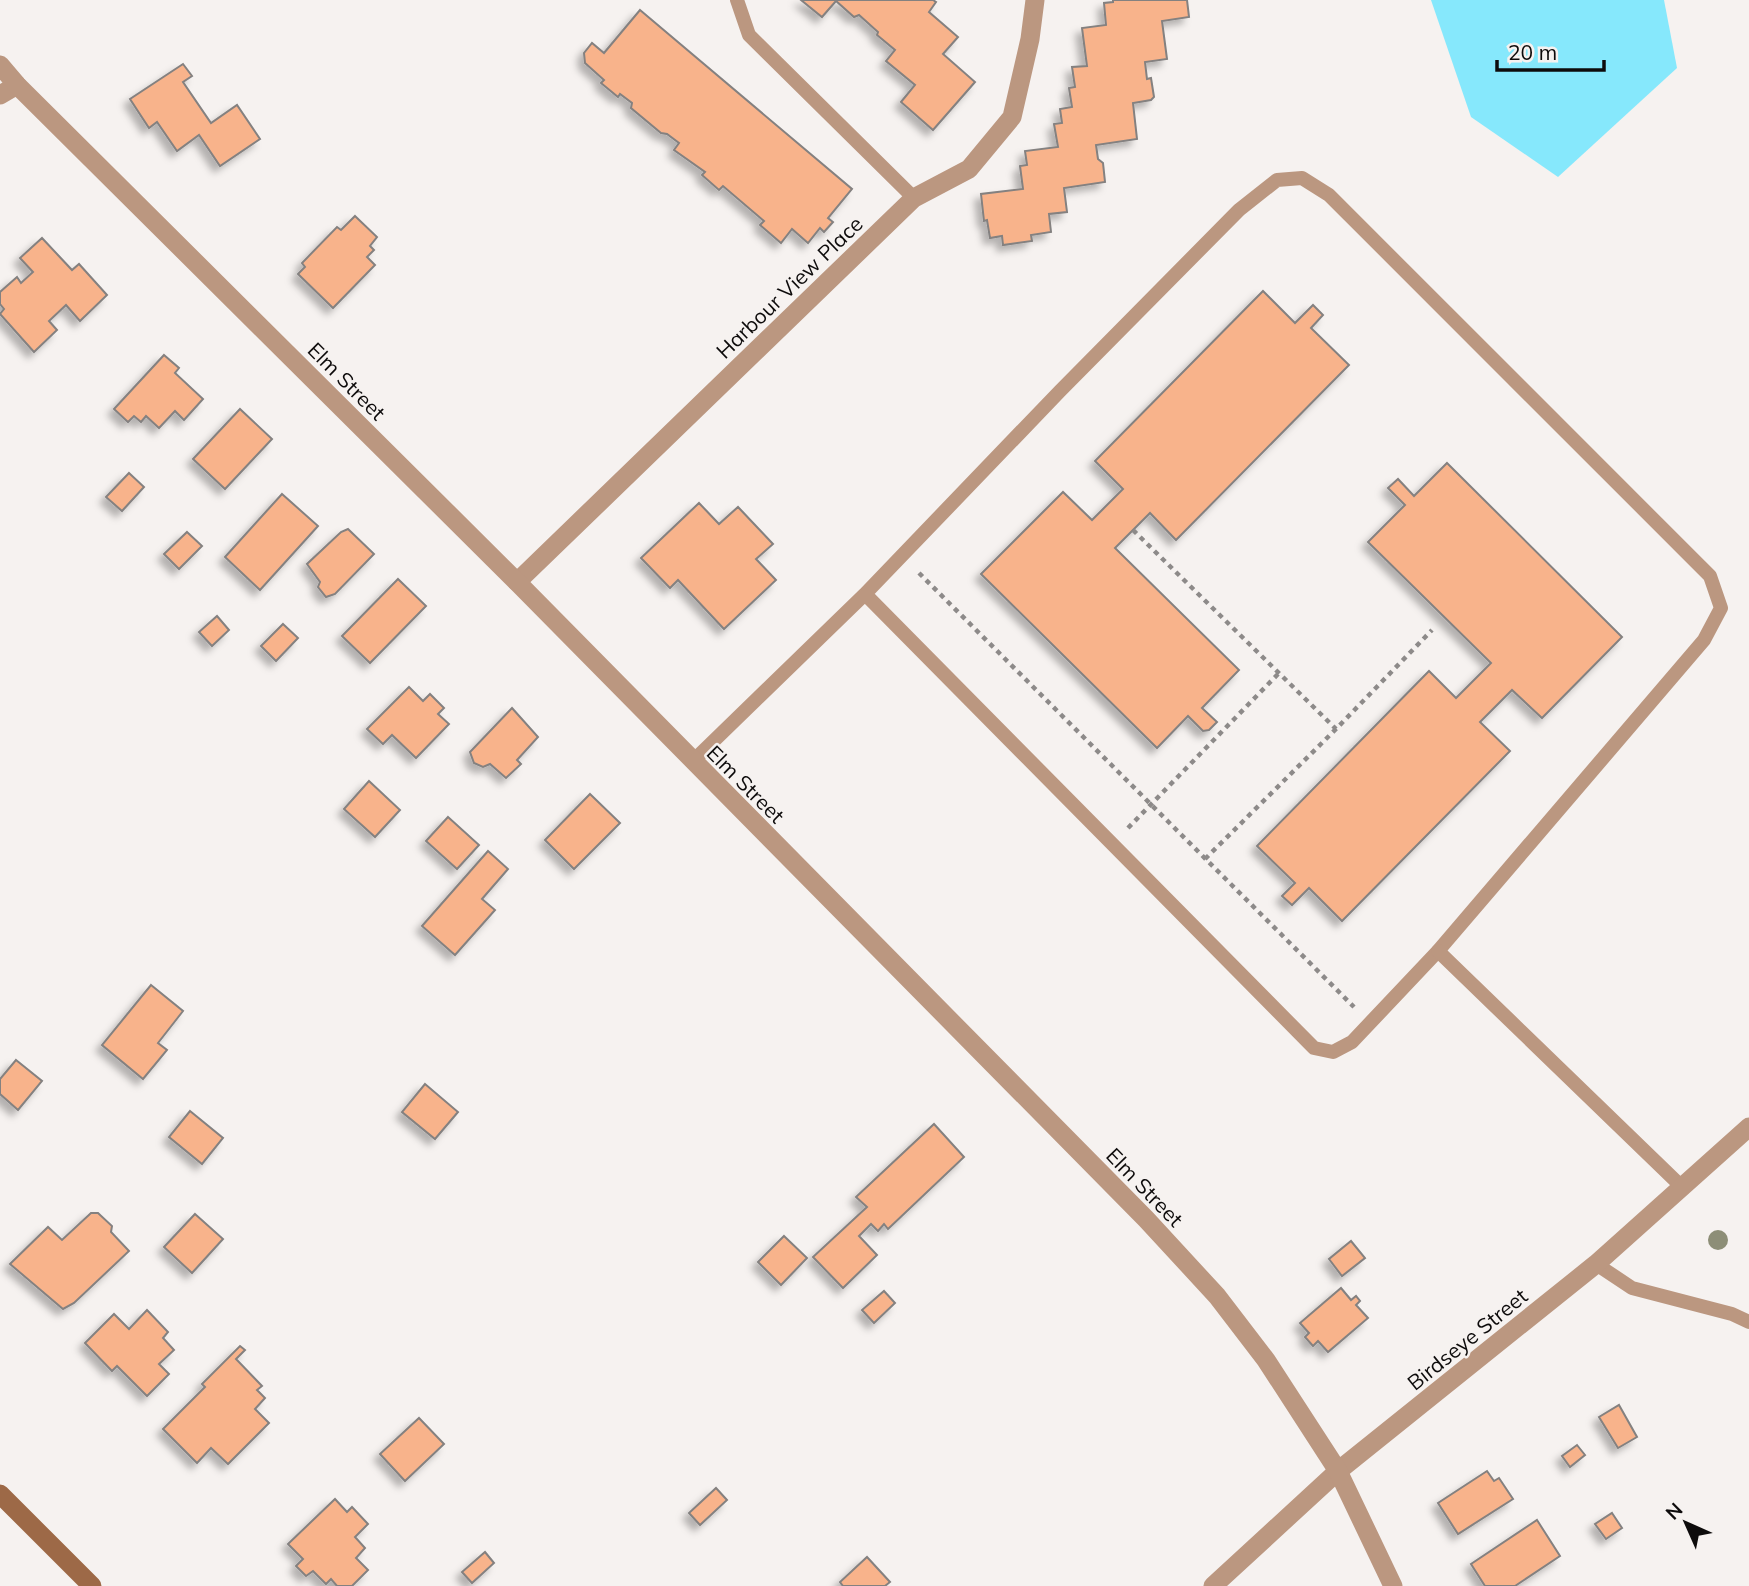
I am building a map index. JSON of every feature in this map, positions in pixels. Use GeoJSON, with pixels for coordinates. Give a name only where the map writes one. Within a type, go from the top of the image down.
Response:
{"type":"FeatureCollection","features":[{"type":"Feature","properties":{"kind":"main road"},"geometry":{"type":"LineString","coordinates":[[0,1494],[92,1586]]}},
{"type":"Feature","properties":{"kind":"street","name":"Harbour View Place"},"geometry":{"type":"LineString","coordinates":[[517,582],[914,198],[969,169],[1012,117],[1030,39],[1035,0]]}},
{"type":"Feature","properties":{"kind":"street","name":"Elm Street"},"geometry":{"type":"LineString","coordinates":[[0,65],[9,90],[517,582],[1137,1210],[1217,1296],[1266,1360],[1338,1471],[1393,1586]]}},
{"type":"Feature","properties":{"kind":"street","name":"Birdseye Street"},"geometry":{"type":"LineString","coordinates":[[1213,1586],[1338,1471],[1596,1264],[1749,1127]]}},
{"type":"Feature","properties":{"kind":"lane"},"geometry":{"type":"LineString","coordinates":[[737,0],[749,35],[914,198]]}},
{"type":"Feature","properties":{"kind":"lane"},"geometry":{"type":"LineString","coordinates":[[692,762],[865,594],[1239,210],[1278,180],[1302,178],[1329,195],[1710,576],[1721,608],[1704,640],[1438,951],[1352,1042],[1333,1052],[1314,1048],[865,594]]}},
{"type":"Feature","properties":{"kind":"lane"},"geometry":{"type":"LineString","coordinates":[[1438,951],[1682,1187]]}},
{"type":"Feature","properties":{"kind":"lane"},"geometry":{"type":"LineString","coordinates":[[1596,1264],[1632,1289],[1732,1314],[1749,1322]]}},
{"type":"Feature","properties":{"kind":"path"},"geometry":{"type":"LineString","coordinates":[[1133,530],[1336,729]]}},
{"type":"Feature","properties":{"kind":"path"},"geometry":{"type":"LineString","coordinates":[[918,572],[1370,1023]]}},
{"type":"Feature","properties":{"kind":"path"},"geometry":{"type":"LineString","coordinates":[[1205,859],[1432,630]]}},
{"type":"Feature","properties":{"kind":"path"},"geometry":{"type":"LineString","coordinates":[[1113,844],[1279,673]]}},
{"type":"Feature","properties":{"kind":"water"},"geometry":{"type":"Polygon","coordinates":[[[1431,0],[1664,0],[1677,68],[1558,177],[1471,117],[1431,0]]]}},
{"type":"Feature","properties":{"kind":"building"},"geometry":{"type":"Polygon","coordinates":[[[801,0],[933,0],[936,2],[929,12],[958,37],[943,54],[975,82],[933,130],[901,102],[915,85],[886,61],[895,50],[877,35],[878,32],[859,15],[854,17],[836,1],[822,17],[801,0]]]}},
{"type":"Feature","properties":{"kind":"building"},"geometry":{"type":"Polygon","coordinates":[[[1113,0],[1187,0],[1189,17],[1162,21],[1167,59],[1145,62],[1147,79],[1151,78],[1154,97],[1133,103],[1137,139],[1096,145],[1098,159],[1103,163],[1105,182],[1064,188],[1067,212],[1049,214],[1051,232],[1031,235],[1032,241],[1003,245],[1002,236],[990,238],[987,220],[984,221],[981,194],[1023,189],[1020,166],[1027,165],[1025,151],[1058,147],[1054,124],[1062,123],[1060,109],[1072,107],[1069,88],[1075,87],[1072,67],[1087,66],[1082,28],[1106,25],[1104,3],[1113,0]]]}},
{"type":"Feature","properties":{"kind":"building"},"geometry":{"type":"Polygon","coordinates":[[[640,10],[852,189],[828,218],[833,222],[824,232],[820,228],[808,243],[792,229],[781,243],[760,225],[764,221],[723,186],[719,190],[702,175],[705,172],[674,150],[679,143],[661,133],[631,108],[632,103],[620,94],[618,97],[601,83],[604,80],[585,63],[584,53],[592,43],[604,53],[640,10]]]}},
{"type":"Feature","properties":{"kind":"building"},"geometry":{"type":"Polygon","coordinates":[[[183,64],[192,76],[183,82],[211,123],[237,105],[260,139],[220,166],[199,135],[177,151],[157,122],[149,128],[130,99],[183,64]]]}},
{"type":"Feature","properties":{"kind":"building"},"geometry":{"type":"Polygon","coordinates":[[[355,216],[377,237],[370,246],[374,250],[367,257],[375,265],[333,308],[298,274],[305,267],[302,263],[337,227],[341,230],[355,216]]]}},
{"type":"Feature","properties":{"kind":"building"},"geometry":{"type":"Polygon","coordinates":[[[42,238],[72,270],[79,264],[107,295],[80,321],[66,305],[49,321],[57,330],[34,352],[0,314],[4,309],[0,304],[0,292],[17,277],[21,283],[33,272],[20,258],[42,238]]]}},
{"type":"Feature","properties":{"kind":"building"},"geometry":{"type":"Polygon","coordinates":[[[1263,291],[1295,323],[1313,305],[1323,315],[1311,328],[1349,365],[1176,540],[1150,513],[1115,548],[1239,670],[1202,708],[1217,722],[1209,730],[1203,731],[1188,716],[1157,748],[981,574],[1063,492],[1092,520],[1123,489],[1095,461],[1263,291]]]}},
{"type":"Feature","properties":{"kind":"building"},"geometry":{"type":"Polygon","coordinates":[[[164,355],[179,368],[175,373],[203,399],[184,420],[175,411],[159,428],[146,416],[141,422],[134,416],[128,422],[114,409],[164,355]]]}},
{"type":"Feature","properties":{"kind":"building"},"geometry":{"type":"Polygon","coordinates":[[[240,409],[272,439],[225,489],[193,459],[240,409]]]}},
{"type":"Feature","properties":{"kind":"building"},"geometry":{"type":"Polygon","coordinates":[[[1447,463],[1622,637],[1542,718],[1512,690],[1480,722],[1510,751],[1342,921],[1309,888],[1292,905],[1282,896],[1295,883],[1257,846],[1429,671],[1456,698],[1491,663],[1368,542],[1405,505],[1388,488],[1398,479],[1414,496],[1447,463]]]}},
{"type":"Feature","properties":{"kind":"building"},"geometry":{"type":"Polygon","coordinates":[[[129,473],[144,487],[122,511],[106,497],[129,473]]]}},
{"type":"Feature","properties":{"kind":"building"},"geometry":{"type":"Polygon","coordinates":[[[282,494],[318,526],[260,590],[225,557],[282,494]]]}},
{"type":"Feature","properties":{"kind":"building"},"geometry":{"type":"Polygon","coordinates":[[[699,503],[719,524],[738,507],[773,544],[756,559],[776,580],[724,629],[678,580],[670,588],[641,558],[699,503]]]}},
{"type":"Feature","properties":{"kind":"building"},"geometry":{"type":"Polygon","coordinates":[[[348,529],[374,554],[335,594],[326,597],[318,587],[320,582],[307,564],[341,532],[348,529]]]}},
{"type":"Feature","properties":{"kind":"building"},"geometry":{"type":"Polygon","coordinates":[[[187,532],[202,546],[179,569],[164,554],[187,532]]]}},
{"type":"Feature","properties":{"kind":"building"},"geometry":{"type":"Polygon","coordinates":[[[398,579],[426,606],[370,663],[342,636],[398,579]]]}},
{"type":"Feature","properties":{"kind":"building"},"geometry":{"type":"Polygon","coordinates":[[[217,616],[229,630],[212,646],[199,632],[217,616]]]}},
{"type":"Feature","properties":{"kind":"building"},"geometry":{"type":"Polygon","coordinates":[[[283,624],[298,638],[276,661],[261,646],[283,624]]]}},
{"type":"Feature","properties":{"kind":"building"},"geometry":{"type":"Polygon","coordinates":[[[409,687],[423,701],[430,694],[444,708],[438,714],[449,724],[416,758],[392,735],[383,744],[367,729],[409,687]]]}},
{"type":"Feature","properties":{"kind":"building"},"geometry":{"type":"Polygon","coordinates":[[[512,708],[538,737],[517,760],[521,764],[506,778],[490,764],[483,767],[474,763],[470,752],[512,708]]]}},
{"type":"Feature","properties":{"kind":"building"},"geometry":{"type":"Polygon","coordinates":[[[369,781],[400,810],[375,837],[344,809],[369,781]]]}},
{"type":"Feature","properties":{"kind":"building"},"geometry":{"type":"Polygon","coordinates":[[[590,794],[620,823],[574,869],[545,840],[590,794]]]}},
{"type":"Feature","properties":{"kind":"building"},"geometry":{"type":"Polygon","coordinates":[[[448,817],[479,845],[457,869],[426,841],[448,817]]]}},
{"type":"Feature","properties":{"kind":"building"},"geometry":{"type":"Polygon","coordinates":[[[488,851],[508,869],[482,899],[495,910],[455,955],[422,926],[488,851]]]}},
{"type":"Feature","properties":{"kind":"building"},"geometry":{"type":"Polygon","coordinates":[[[151,985],[183,1011],[158,1043],[167,1050],[143,1079],[102,1045],[151,985]]]}},
{"type":"Feature","properties":{"kind":"building"},"geometry":{"type":"Polygon","coordinates":[[[16,1060],[42,1081],[18,1110],[0,1094],[0,1079],[16,1060]]]}},
{"type":"Feature","properties":{"kind":"building"},"geometry":{"type":"Polygon","coordinates":[[[425,1084],[458,1112],[435,1139],[402,1112],[425,1084]]]}},
{"type":"Feature","properties":{"kind":"building"},"geometry":{"type":"Polygon","coordinates":[[[190,1111],[223,1138],[202,1164],[169,1137],[190,1111]]]}},
{"type":"Feature","properties":{"kind":"building"},"geometry":{"type":"Polygon","coordinates":[[[934,1124],[964,1157],[888,1229],[884,1224],[878,1231],[871,1224],[859,1236],[877,1255],[843,1288],[813,1257],[867,1207],[856,1197],[934,1124]]]}},
{"type":"Feature","properties":{"kind":"building"},"geometry":{"type":"Polygon","coordinates":[[[91,1213],[98,1213],[112,1226],[111,1232],[129,1251],[74,1303],[63,1309],[10,1264],[48,1227],[62,1240],[91,1213]]]}},
{"type":"Feature","properties":{"kind":"building"},"geometry":{"type":"Polygon","coordinates":[[[195,1214],[223,1239],[192,1273],[164,1247],[195,1214]]]}},
{"type":"Feature","properties":{"kind":"building"},"geometry":{"type":"Polygon","coordinates":[[[784,1236],[807,1258],[781,1285],[758,1262],[784,1236]]]}},
{"type":"Feature","properties":{"kind":"building"},"geometry":{"type":"Polygon","coordinates":[[[1351,1241],[1365,1258],[1342,1276],[1329,1259],[1351,1241]]]}},
{"type":"Feature","properties":{"kind":"building"},"geometry":{"type":"Polygon","coordinates":[[[1341,1288],[1351,1300],[1356,1296],[1360,1301],[1356,1305],[1368,1318],[1328,1352],[1318,1341],[1313,1346],[1305,1337],[1309,1333],[1300,1323],[1341,1288]]]}},
{"type":"Feature","properties":{"kind":"building"},"geometry":{"type":"Polygon","coordinates":[[[884,1291],[895,1303],[874,1323],[862,1310],[884,1291]]]}},
{"type":"Feature","properties":{"kind":"building"},"geometry":{"type":"Polygon","coordinates":[[[147,1310],[168,1332],[163,1338],[174,1350],[159,1364],[169,1374],[147,1396],[117,1366],[112,1371],[85,1343],[114,1314],[129,1329],[147,1310]]]}},
{"type":"Feature","properties":{"kind":"building"},"geometry":{"type":"Polygon","coordinates":[[[240,1346],[245,1350],[236,1359],[262,1386],[257,1390],[265,1398],[255,1409],[269,1423],[228,1464],[211,1448],[197,1463],[163,1429],[205,1387],[202,1384],[240,1346]]]}},
{"type":"Feature","properties":{"kind":"building"},"geometry":{"type":"Polygon","coordinates":[[[1619,1405],[1637,1437],[1618,1448],[1599,1417],[1619,1405]]]}},
{"type":"Feature","properties":{"kind":"building"},"geometry":{"type":"Polygon","coordinates":[[[419,1418],[444,1444],[405,1481],[380,1454],[419,1418]]]}},
{"type":"Feature","properties":{"kind":"building"},"geometry":{"type":"Polygon","coordinates":[[[1577,1445],[1585,1455],[1570,1467],[1562,1456],[1577,1445]]]}},
{"type":"Feature","properties":{"kind":"building"},"geometry":{"type":"Polygon","coordinates":[[[1487,1471],[1494,1481],[1499,1478],[1513,1499],[1458,1534],[1438,1503],[1487,1471]]]}},
{"type":"Feature","properties":{"kind":"building"},"geometry":{"type":"Polygon","coordinates":[[[716,1488],[727,1500],[700,1525],[689,1513],[716,1488]]]}},
{"type":"Feature","properties":{"kind":"building"},"geometry":{"type":"Polygon","coordinates":[[[335,1499],[347,1512],[352,1507],[368,1524],[355,1537],[365,1548],[356,1558],[368,1570],[352,1586],[337,1586],[331,1579],[326,1584],[313,1571],[306,1576],[296,1566],[303,1559],[288,1544],[335,1499]]]}},
{"type":"Feature","properties":{"kind":"building"},"geometry":{"type":"Polygon","coordinates":[[[1612,1513],[1622,1528],[1606,1539],[1595,1524],[1612,1513]]]}},
{"type":"Feature","properties":{"kind":"building"},"geometry":{"type":"Polygon","coordinates":[[[1537,1520],[1560,1556],[1515,1586],[1485,1586],[1471,1564],[1537,1520]]]}},
{"type":"Feature","properties":{"kind":"building"},"geometry":{"type":"Polygon","coordinates":[[[485,1552],[494,1563],[472,1583],[462,1572],[485,1552]]]}},
{"type":"Feature","properties":{"kind":"building"},"geometry":{"type":"Polygon","coordinates":[[[867,1557],[890,1582],[885,1586],[843,1586],[840,1582],[867,1557]]]}}]}
